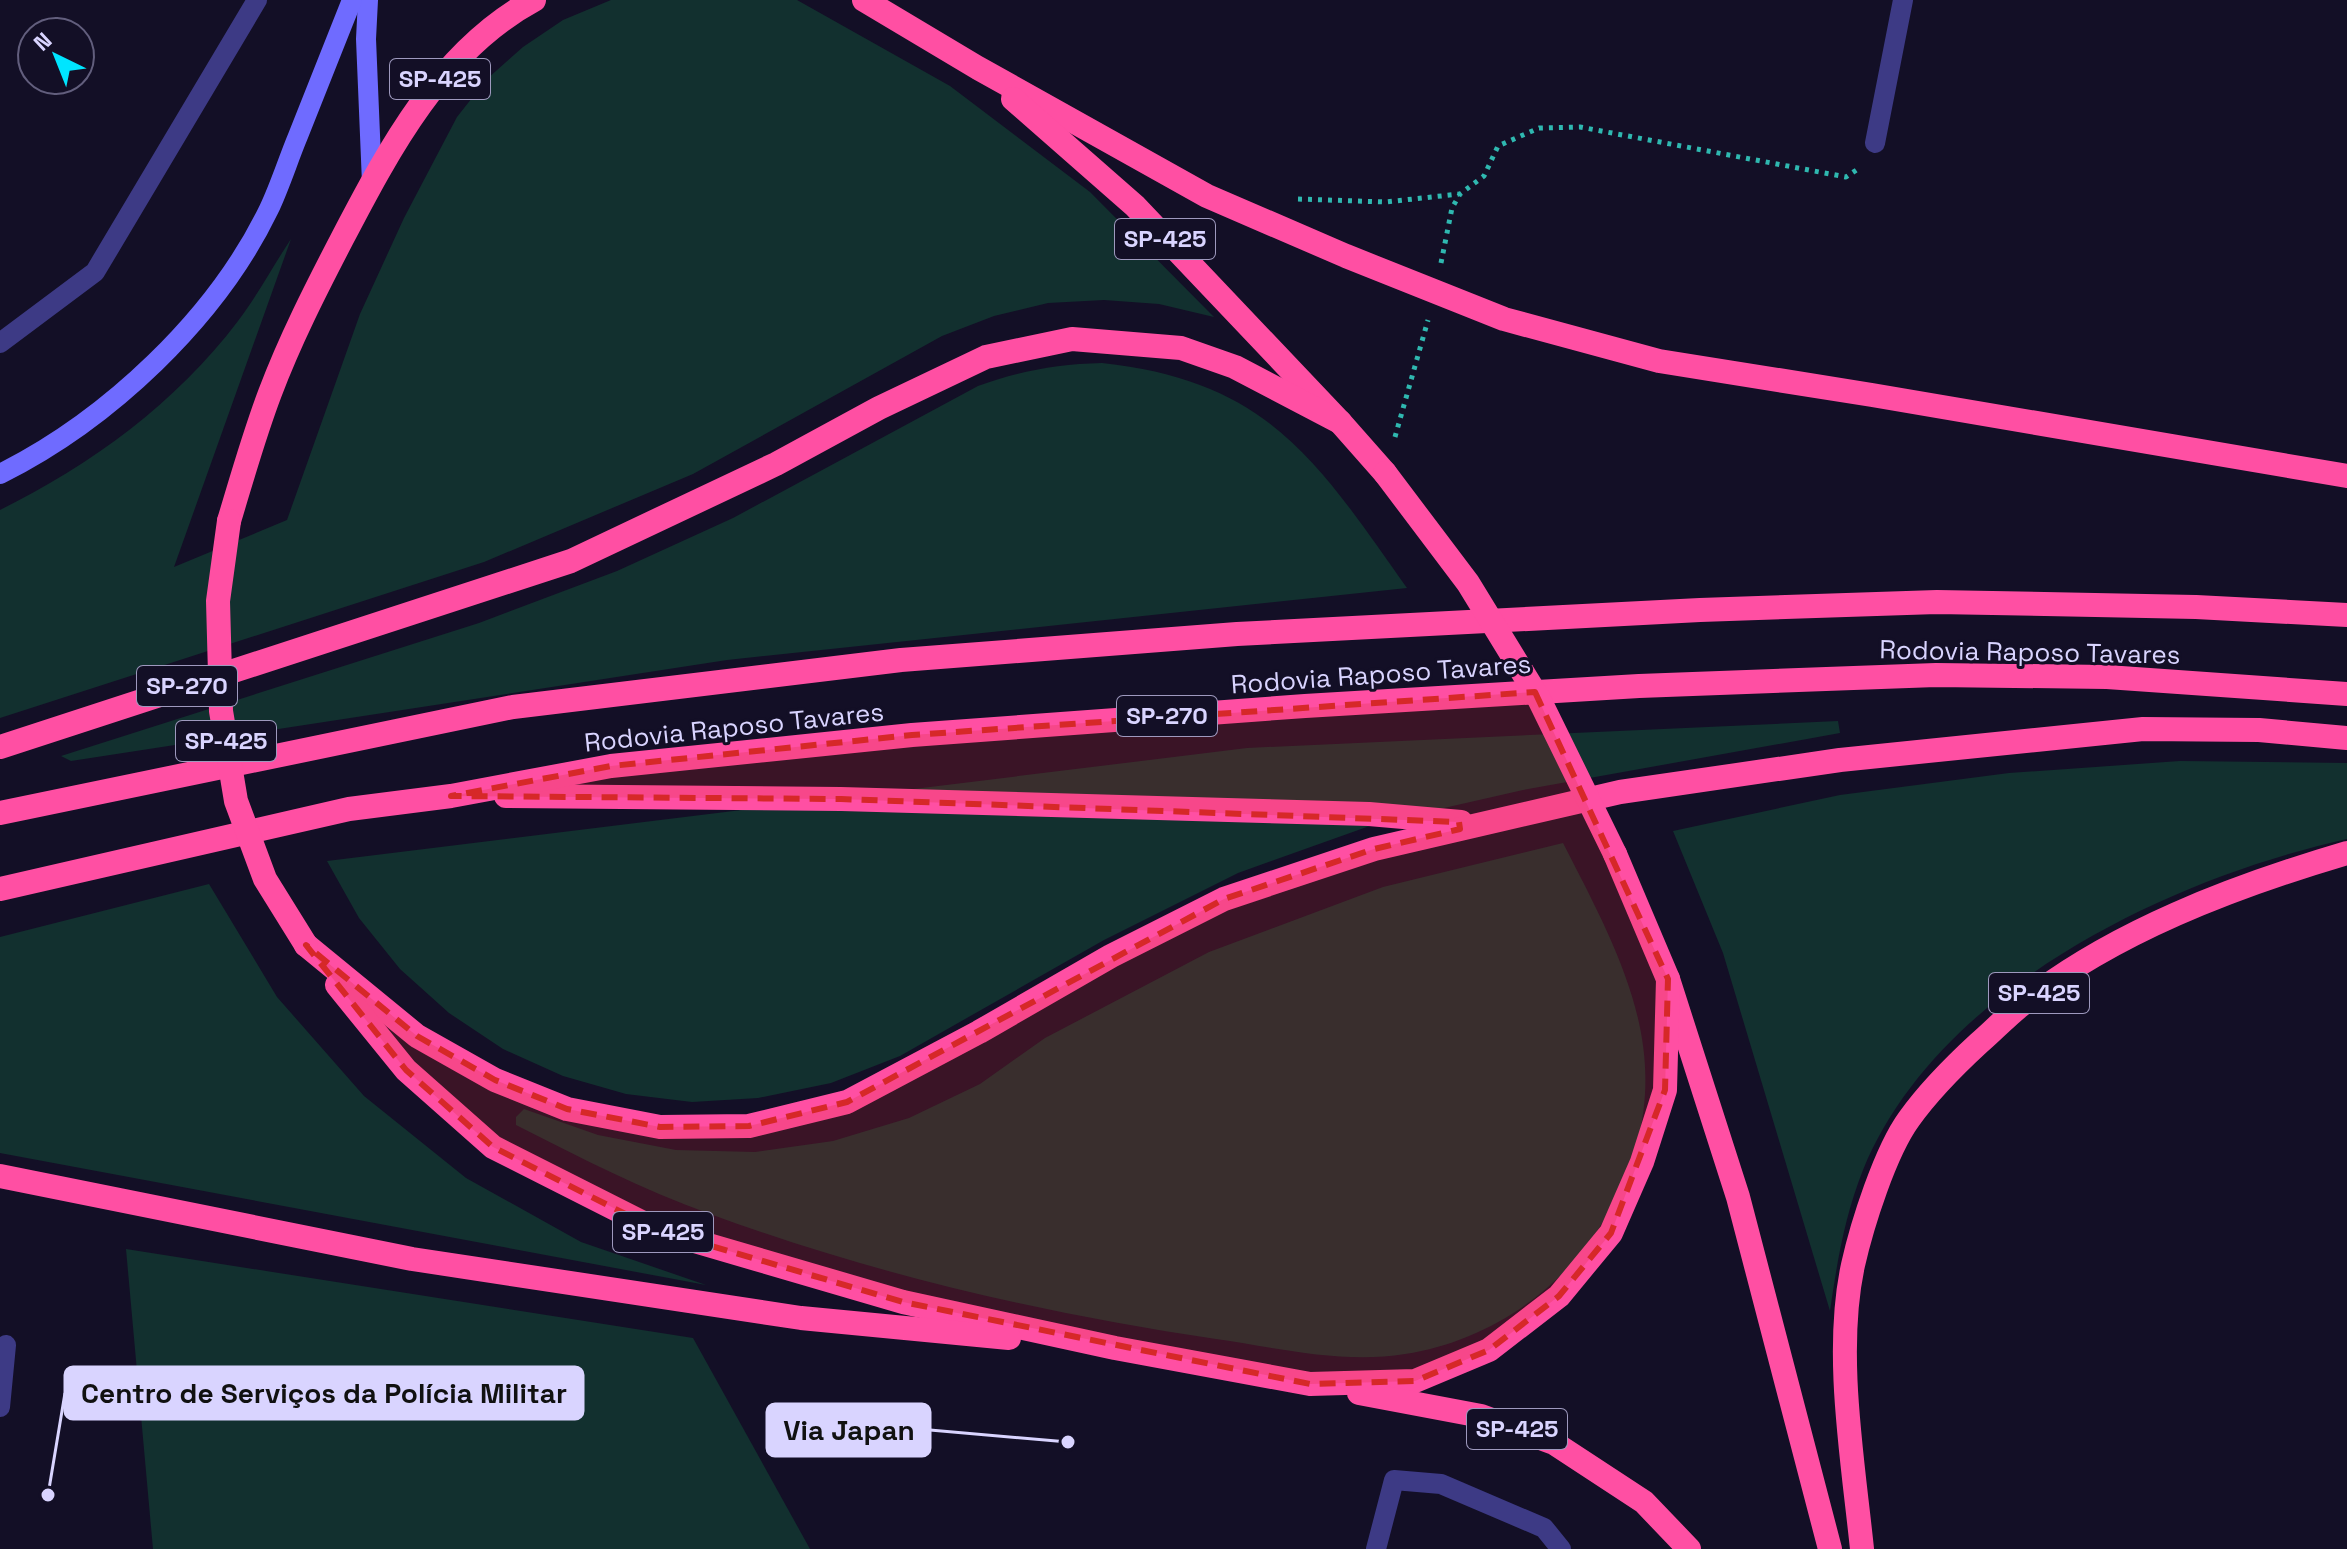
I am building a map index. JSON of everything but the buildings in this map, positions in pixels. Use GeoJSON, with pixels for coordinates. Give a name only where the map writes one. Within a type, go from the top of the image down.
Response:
{"type":"FeatureCollection","features":[{"type":"Feature","properties":{"kind":"highway","name":"SP-425"},"geometry":{"type":"LineString","coordinates":[[534,0],[483,35],[435,84],[405,126],[314,294],[270,393],[229,521],[218,601],[219,648],[221,711],[236,801],[265,879],[306,945],[406,1070],[493,1147],[657,1230],[903,1302],[1115,1348],[1481,1416],[1554,1443],[1644,1502],[1689,1549]]}},
{"type":"Feature","properties":{"kind":"highway","name":"SP-425"},"geometry":{"type":"LineString","coordinates":[[864,0],[978,68],[1135,206],[1340,422],[1385,473],[1468,583],[1539,699],[1615,854],[1668,979],[1738,1197],[1830,1549]]}},
{"type":"Feature","properties":{"kind":"highway"},"geometry":{"type":"LineString","coordinates":[[978,68],[1207,196],[1504,319],[1659,361],[2347,476]]}},
{"type":"Feature","properties":{"kind":"highway","name":"SP-270"},"geometry":{"type":"LineString","coordinates":[[0,747],[571,561],[776,464],[879,408],[986,357],[1072,339],[1181,348],[1235,367],[1340,422]]}},
{"type":"Feature","properties":{"kind":"highway","name":"Rodovia Raposo Tavares"},"geometry":{"type":"LineString","coordinates":[[0,813],[513,707],[901,660],[1237,634],[1700,610],[1937,602],[2196,607],[2347,615]]}},
{"type":"Feature","properties":{"kind":"highway","name":"Rodovia Raposo Tavares"},"geometry":{"type":"LineString","coordinates":[[0,889],[349,809],[451,796],[611,766],[912,735],[1305,706],[1639,686],[1936,675],[2107,677],[2347,694]]}},
{"type":"Feature","properties":{"kind":"highway"},"geometry":{"type":"LineString","coordinates":[[306,945],[417,1036],[495,1080],[567,1109],[660,1127],[749,1126],[847,1102],[979,1032],[1111,956],[1224,899],[1374,849],[1620,792],[1840,760],[2143,729],[2259,730],[2347,738]]}},
{"type":"Feature","properties":{"kind":"highway"},"geometry":{"type":"LineString","coordinates":[[451,796],[873,800],[1369,814],[1483,824]]}},
{"type":"Feature","properties":{"kind":"highway","name":"SP-425"},"geometry":{"type":"LineString","coordinates":[[1862,1549],[1850,1437],[1845,1348],[1853,1267],[1879,1179],[1908,1120],[1951,1069],[2020,1006],[2086,961],[2186,909],[2271,875],[2347,853]]}},
{"type":"Feature","properties":{"kind":"highway"},"geometry":{"type":"LineString","coordinates":[[1310,1384],[1415,1381],[1489,1350],[1559,1296],[1611,1233],[1642,1162],[1665,1090],[1668,979]]}},
{"type":"Feature","properties":{"kind":"highway"},"geometry":{"type":"LineString","coordinates":[[0,1176],[412,1259],[801,1318],[1115,1348]]}},
{"type":"Feature","properties":{"kind":"street"},"geometry":{"type":"LineString","coordinates":[[0,343],[95,272],[257,0]]}},
{"type":"Feature","properties":{"kind":"street"},"geometry":{"type":"LineString","coordinates":[[0,474],[38,455],[104,409],[167,352],[226,279],[268,210],[352,0]]}},
{"type":"Feature","properties":{"kind":"street"},"geometry":{"type":"LineString","coordinates":[[368,0],[366,39],[372,183]]}},
{"type":"Feature","properties":{"kind":"street"},"geometry":{"type":"LineString","coordinates":[[1875,143],[1903,0]]}},
{"type":"Feature","properties":{"kind":"street"},"geometry":{"type":"LineString","coordinates":[[0,1407],[6,1345]]}},
{"type":"Feature","properties":{"kind":"street"},"geometry":{"type":"LineString","coordinates":[[1376,1549],[1394,1480],[1441,1484],[1544,1528],[1561,1549]]}},
{"type":"Feature","properties":{"kind":"path"},"geometry":{"type":"LineString","coordinates":[[1385,473],[1436,292],[1452,208],[1460,194],[1484,176],[1498,146],[1539,128],[1580,127],[1846,177],[1867,164],[1875,143]]}},
{"type":"Feature","properties":{"kind":"path"},"geometry":{"type":"LineString","coordinates":[[1296,199],[1386,202],[1460,194]]}},
{"type":"Feature","properties":{"kind":"highlighted area"},"geometry":{"type":"Polygon","coordinates":[[[1535,692],[1668,979],[1665,1090],[1611,1233],[1559,1296],[1489,1350],[1415,1381],[1310,1384],[903,1302],[657,1230],[493,1147],[406,1070],[306,945],[417,1036],[495,1080],[567,1109],[660,1127],[749,1126],[847,1102],[1224,899],[1374,849],[1460,829],[1459,822],[841,799],[451,796],[611,766],[912,735],[1535,692]]]}},
{"type":"Feature","properties":{"kind":"green space"},"geometry":{"type":"Polygon","coordinates":[[[611,0],[797,0],[950,86],[1090,192],[1214,317],[1159,304],[1104,300],[1048,303],[994,316],[942,336],[693,474],[484,562],[0,718],[0,510],[99,452],[187,379],[238,321],[291,239],[174,567],[287,520],[360,314],[404,218],[457,117],[487,79],[523,47],[563,20],[611,0]]]}},
{"type":"Feature","properties":{"kind":"green space"},"geometry":{"type":"Polygon","coordinates":[[[1102,363],[1159,373],[1207,388],[1248,409],[1283,435],[1315,466],[1407,588],[727,660],[71,761],[61,756],[479,623],[617,571],[733,518],[978,386],[1039,369],[1102,363]]]}},
{"type":"Feature","properties":{"kind":"green space"},"geometry":{"type":"Polygon","coordinates":[[[1838,721],[1840,733],[1523,790],[1378,823],[1238,873],[1104,940],[900,1056],[831,1083],[758,1098],[692,1102],[626,1094],[563,1076],[503,1049],[449,1013],[400,969],[359,918],[327,861],[1247,748],[1838,721]]]}},
{"type":"Feature","properties":{"kind":"green space"},"geometry":{"type":"Polygon","coordinates":[[[2180,761],[2347,763],[2347,839],[2278,857],[2206,882],[2135,914],[2066,952],[2001,996],[1945,1048],[1898,1105],[1863,1170],[1851,1204],[1830,1311],[1723,953],[1673,831],[1840,795],[2009,773],[2180,761]]]}},
{"type":"Feature","properties":{"kind":"green space"},"geometry":{"type":"Polygon","coordinates":[[[1563,843],[1609,935],[1627,980],[1639,1024],[1645,1070],[1643,1116],[1630,1164],[1607,1215],[1570,1266],[1547,1288],[1495,1324],[1436,1347],[1382,1357],[1310,1354],[1152,1329],[960,1290],[772,1236],[685,1205],[516,1125],[516,1117],[524,1109],[598,1135],[676,1150],[755,1152],[833,1141],[909,1118],[980,1084],[1045,1038],[1209,952],[1383,887],[1563,843]]]}},
{"type":"Feature","properties":{"kind":"green space"},"geometry":{"type":"Polygon","coordinates":[[[209,884],[277,997],[364,1096],[466,1178],[581,1242],[706,1285],[0,1153],[0,937],[209,884]]]}},
{"type":"Feature","properties":{"kind":"green space"},"geometry":{"type":"Polygon","coordinates":[[[126,1249],[693,1338],[810,1549],[153,1549],[126,1249]]]}},
{"type":"Feature","properties":{"kind":"place","name":"Via Japan"},"geometry":{"type":"Point","coordinates":[1068,1442]}},
{"type":"Feature","properties":{"kind":"place","name":"Centro de Serviços da Polícia Militar"},"geometry":{"type":"Point","coordinates":[48,1495]}}]}
